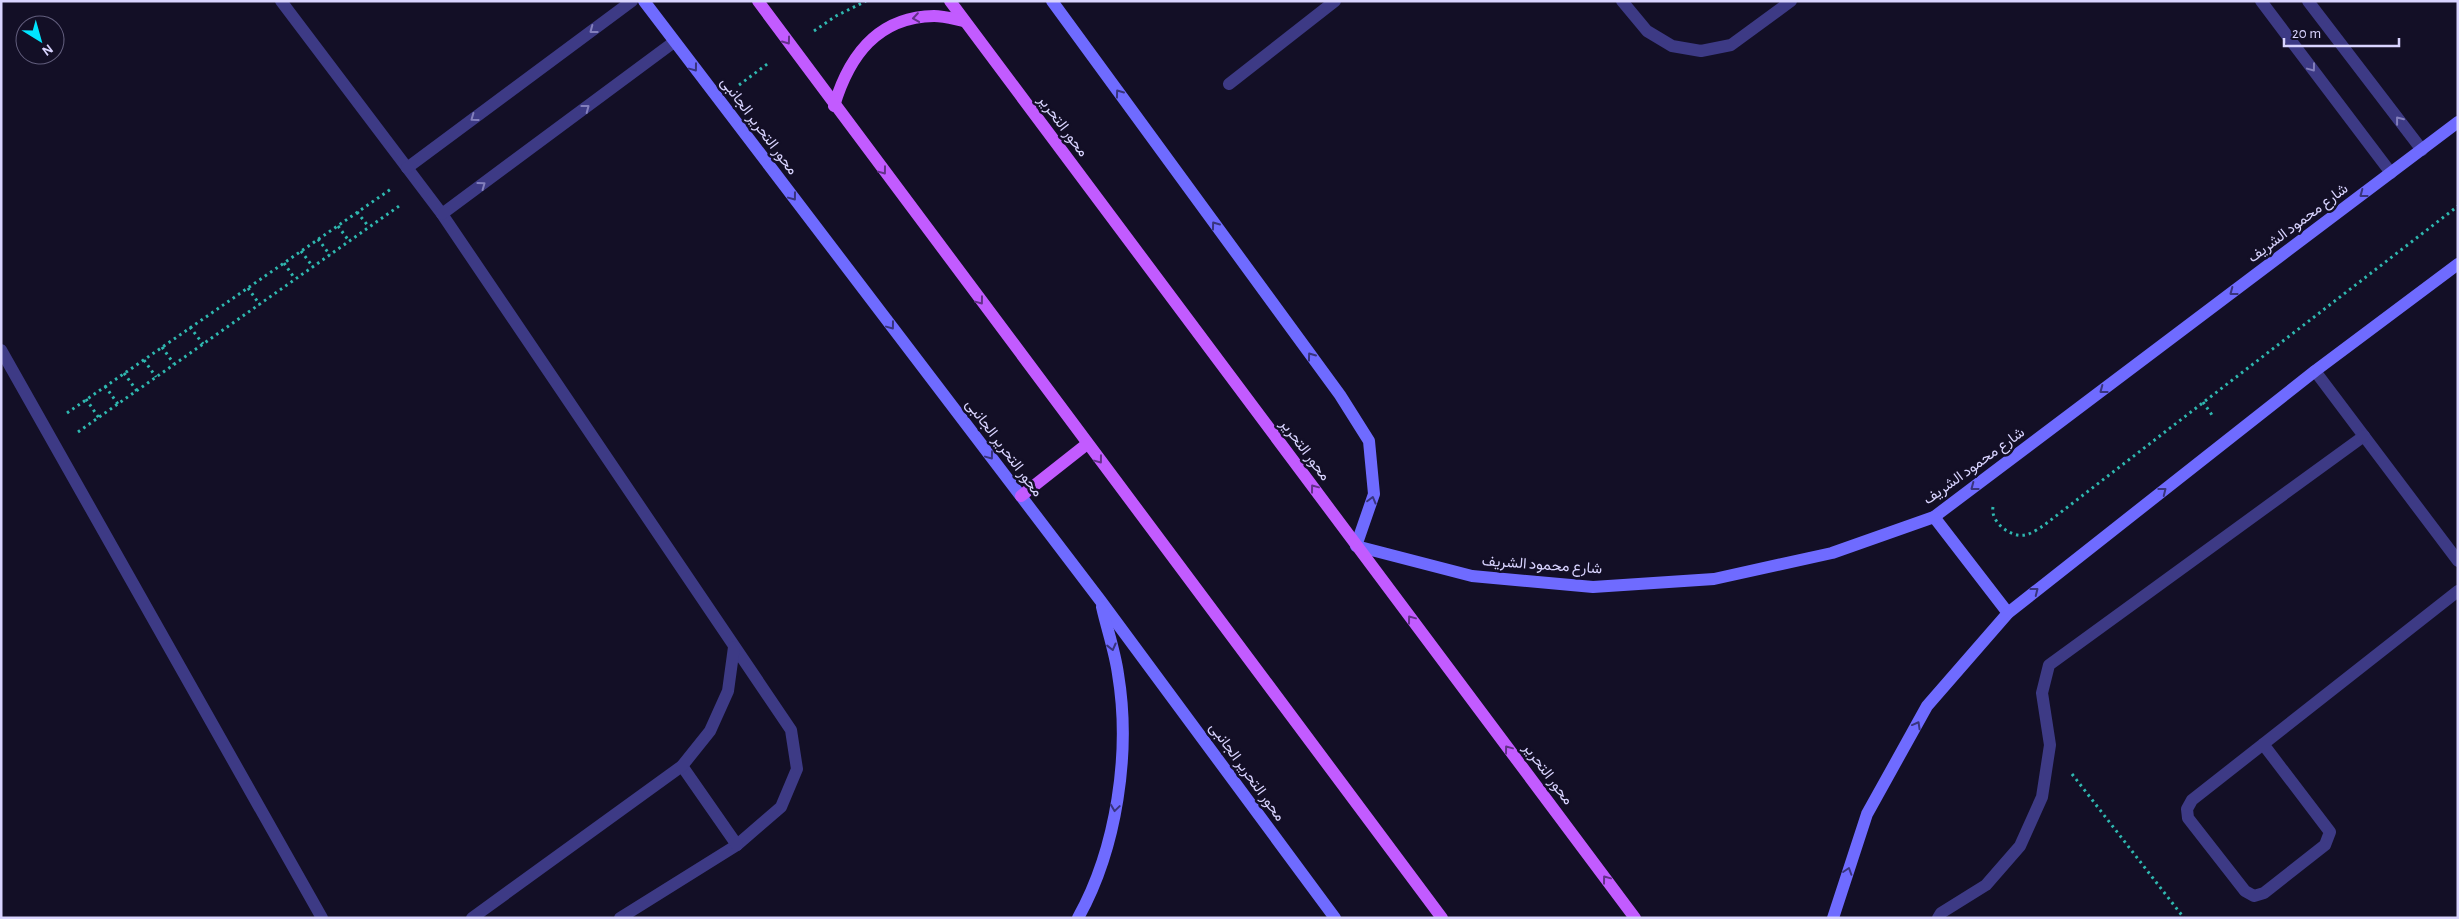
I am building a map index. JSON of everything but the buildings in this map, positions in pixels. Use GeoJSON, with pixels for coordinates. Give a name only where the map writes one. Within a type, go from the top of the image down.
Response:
{"type":"FeatureCollection","features":[{"type":"Feature","properties":{"kind":"main road"},"geometry":{"type":"LineString","coordinates":[[758,1],[834,106],[1442,918]]}},
{"type":"Feature","properties":{"kind":"main road","name":"محور التحرير"},"geometry":{"type":"LineString","coordinates":[[950,1],[1635,918]]}},
{"type":"Feature","properties":{"kind":"main road"},"geometry":{"type":"LineString","coordinates":[[834,106],[842,78],[857,53],[878,32],[906,20],[935,16],[964,21]]}},
{"type":"Feature","properties":{"kind":"main road"},"geometry":{"type":"LineString","coordinates":[[1020,496],[1087,444]]}},
{"type":"Feature","properties":{"kind":"street"},"geometry":{"type":"LineString","coordinates":[[281,1],[442,214],[791,730],[797,769],[781,807],[737,845],[620,918]]}},
{"type":"Feature","properties":{"kind":"street"},"geometry":{"type":"LineString","coordinates":[[410,171],[632,1]]}},
{"type":"Feature","properties":{"kind":"street","name":"محور التحرير الجانبى"},"geometry":{"type":"LineString","coordinates":[[644,1],[1100,600],[1334,918]]}},
{"type":"Feature","properties":{"kind":"street"},"geometry":{"type":"LineString","coordinates":[[1052,1],[1340,395],[1369,441],[1374,494],[1356,546]]}},
{"type":"Feature","properties":{"kind":"street"},"geometry":{"type":"LineString","coordinates":[[1229,84],[1335,1]]}},
{"type":"Feature","properties":{"kind":"street"},"geometry":{"type":"LineString","coordinates":[[1622,1],[1647,31],[1672,46],[1701,51],[1730,45],[1791,1]]}},
{"type":"Feature","properties":{"kind":"street"},"geometry":{"type":"LineString","coordinates":[[2261,1],[2391,173]]}},
{"type":"Feature","properties":{"kind":"street"},"geometry":{"type":"LineString","coordinates":[[2308,1],[2422,150]]}},
{"type":"Feature","properties":{"kind":"street"},"geometry":{"type":"LineString","coordinates":[[442,214],[674,42]]}},
{"type":"Feature","properties":{"kind":"street","name":"شارع محمود الشريف"},"geometry":{"type":"LineString","coordinates":[[1356,546],[1472,576],[1593,587],[1714,579],[1832,552],[1934,517],[2458,122]]}},
{"type":"Feature","properties":{"kind":"street"},"geometry":{"type":"LineString","coordinates":[[1833,918],[1867,814],[1927,706],[2008,613],[2315,371],[2458,264]]}},
{"type":"Feature","properties":{"kind":"street"},"geometry":{"type":"LineString","coordinates":[[1,350],[322,918]]}},
{"type":"Feature","properties":{"kind":"street"},"geometry":{"type":"LineString","coordinates":[[2315,371],[2458,561]]}},
{"type":"Feature","properties":{"kind":"street"},"geometry":{"type":"LineString","coordinates":[[1938,918],[1941,914],[1986,885],[2020,846],[2042,797],[2050,745],[2042,693],[2049,665],[2364,436]]}},
{"type":"Feature","properties":{"kind":"street"},"geometry":{"type":"LineString","coordinates":[[1934,517],[2008,613]]}},
{"type":"Feature","properties":{"kind":"street"},"geometry":{"type":"LineString","coordinates":[[2263,744],[2330,832],[2325,845],[2264,893],[2254,896],[2245,891],[2187,814],[2192,800],[2263,744],[2458,591]]}},
{"type":"Feature","properties":{"kind":"street"},"geometry":{"type":"LineString","coordinates":[[1078,918],[1089,898],[1113,825],[1123,750],[1118,674],[1100,600]]}},
{"type":"Feature","properties":{"kind":"street"},"geometry":{"type":"LineString","coordinates":[[472,918],[682,766],[710,731],[728,691],[734,647]]}},
{"type":"Feature","properties":{"kind":"street"},"geometry":{"type":"LineString","coordinates":[[682,766],[737,845]]}},
{"type":"Feature","properties":{"kind":"path"},"geometry":{"type":"LineString","coordinates":[[46,428],[338,226],[410,171]]}},
{"type":"Feature","properties":{"kind":"path"},"geometry":{"type":"LineString","coordinates":[[57,447],[424,189]]}},
{"type":"Feature","properties":{"kind":"path"},"geometry":{"type":"LineString","coordinates":[[1994,501],[1992,511],[2004,529],[2014,534],[2026,535],[2043,526],[2458,206]]}},
{"type":"Feature","properties":{"kind":"path"},"geometry":{"type":"LineString","coordinates":[[357,212],[369,227]]}},
{"type":"Feature","properties":{"kind":"path"},"geometry":{"type":"LineString","coordinates":[[338,226],[349,241]]}},
{"type":"Feature","properties":{"kind":"path"},"geometry":{"type":"LineString","coordinates":[[318,239],[330,255]]}},
{"type":"Feature","properties":{"kind":"path"},"geometry":{"type":"LineString","coordinates":[[301,251],[313,267]]}},
{"type":"Feature","properties":{"kind":"path"},"geometry":{"type":"LineString","coordinates":[[284,263],[295,279]]}},
{"type":"Feature","properties":{"kind":"path"},"geometry":{"type":"LineString","coordinates":[[248,288],[260,305]]}},
{"type":"Feature","properties":{"kind":"path"},"geometry":{"type":"LineString","coordinates":[[190,327],[203,344]]}},
{"type":"Feature","properties":{"kind":"path"},"geometry":{"type":"LineString","coordinates":[[162,347],[174,364]]}},
{"type":"Feature","properties":{"kind":"path"},"geometry":{"type":"LineString","coordinates":[[144,360],[156,377]]}},
{"type":"Feature","properties":{"kind":"path"},"geometry":{"type":"LineString","coordinates":[[124,373],[137,391]]}},
{"type":"Feature","properties":{"kind":"path"},"geometry":{"type":"LineString","coordinates":[[105,386],[118,404]]}},
{"type":"Feature","properties":{"kind":"path"},"geometry":{"type":"LineString","coordinates":[[86,399],[99,418]]}},
{"type":"Feature","properties":{"kind":"path"},"geometry":{"type":"LineString","coordinates":[[2050,745],[2184,918]]}}]}
